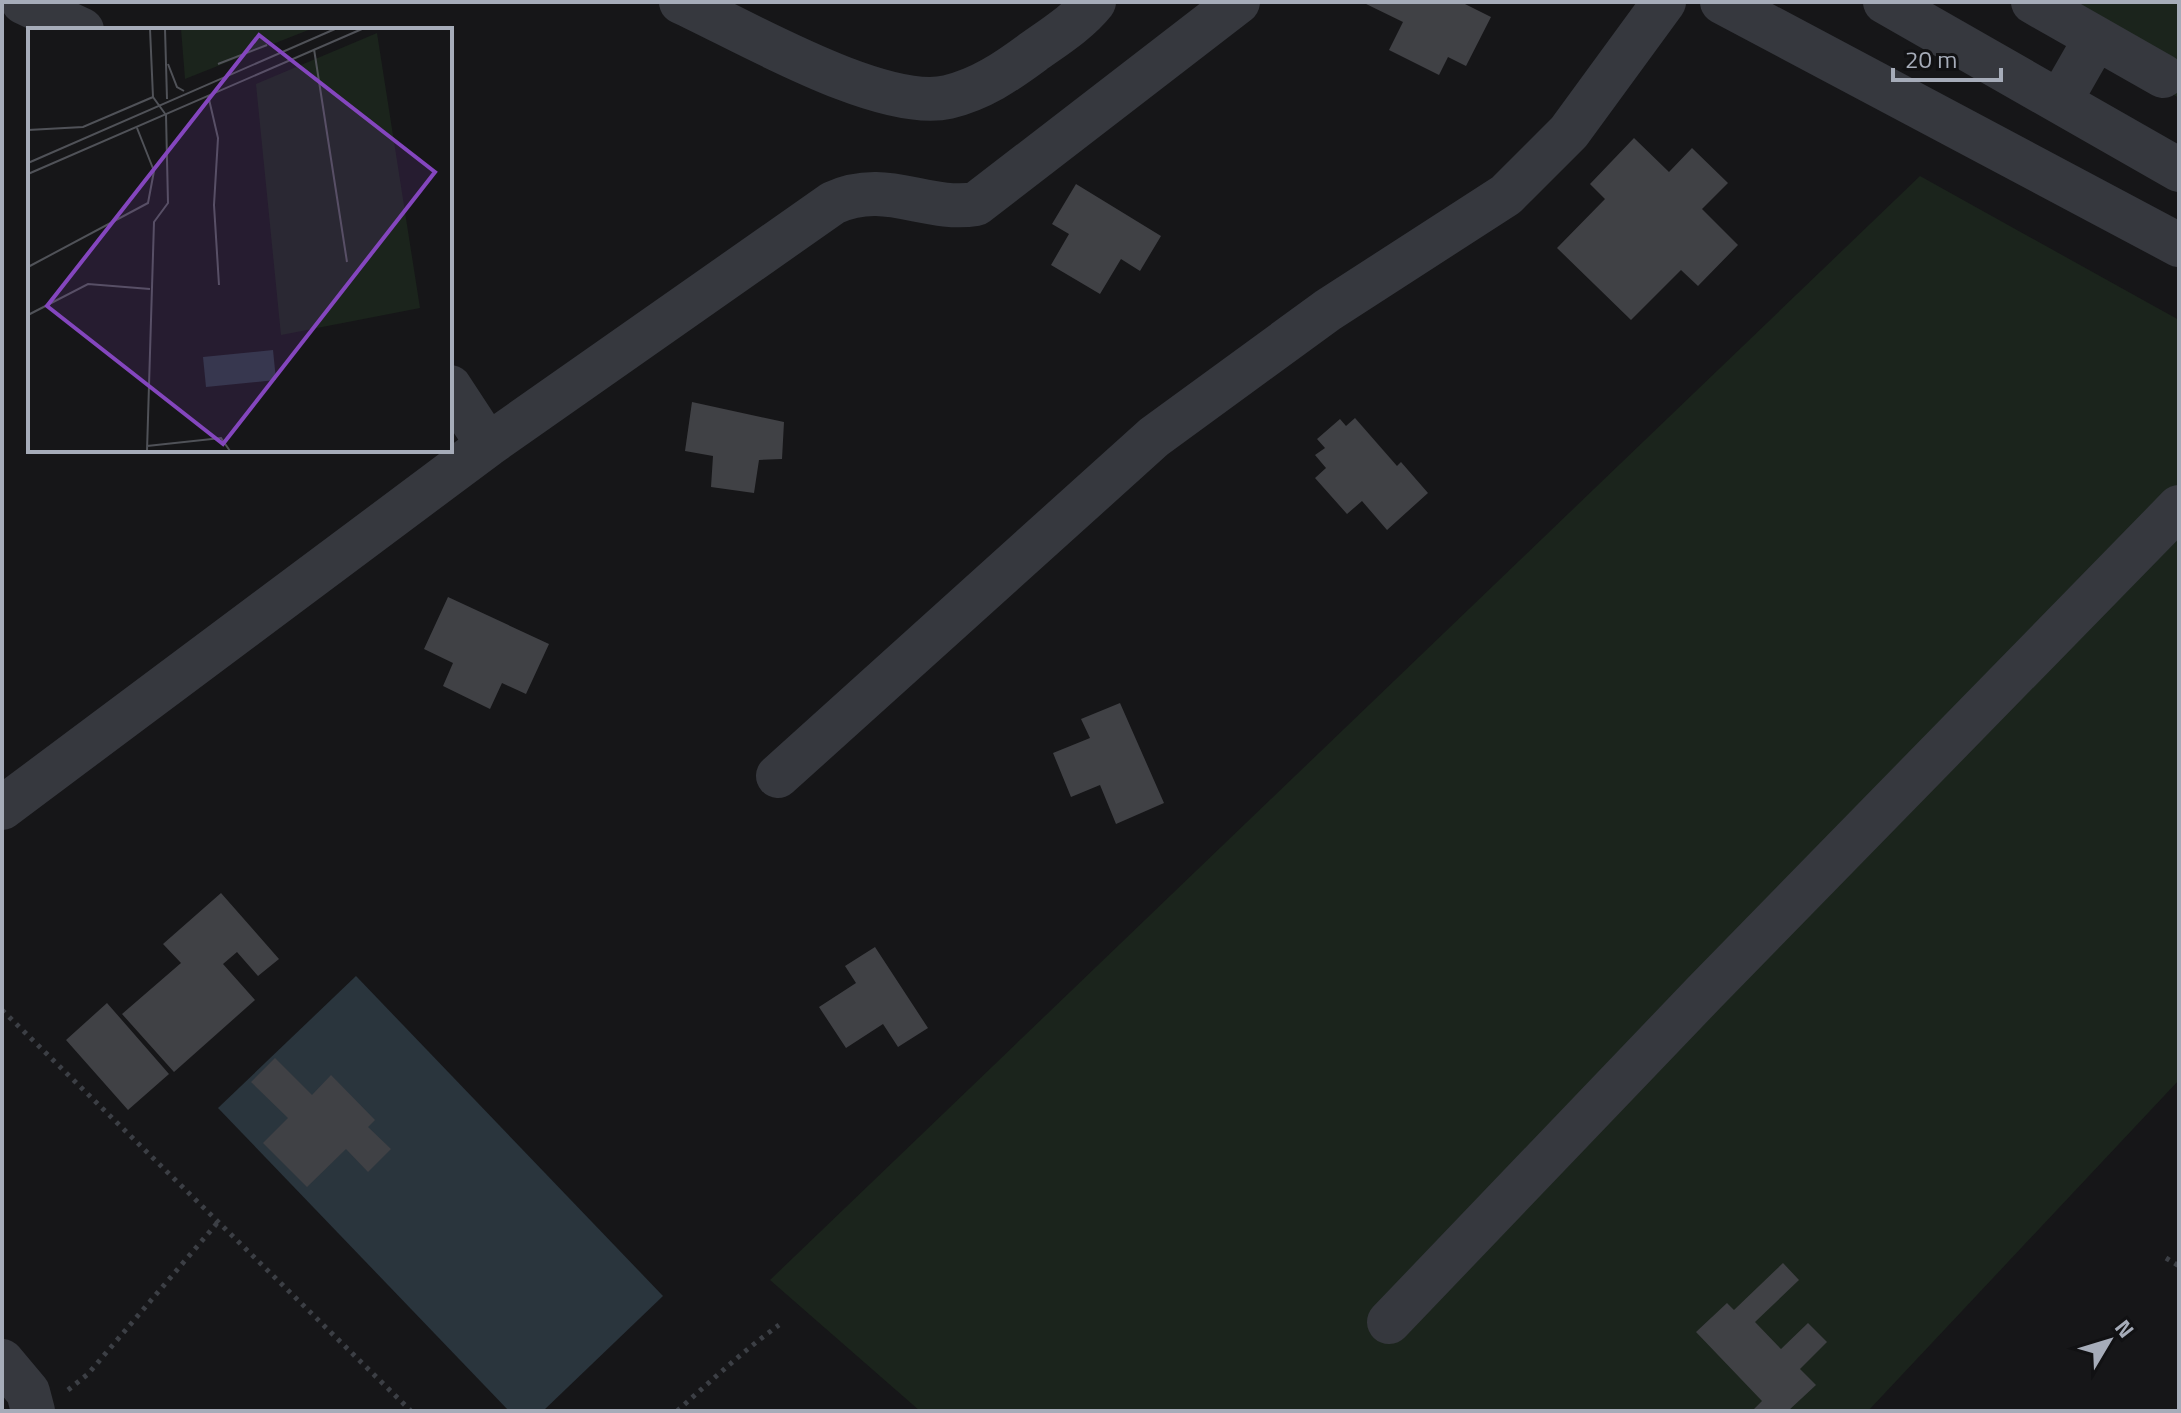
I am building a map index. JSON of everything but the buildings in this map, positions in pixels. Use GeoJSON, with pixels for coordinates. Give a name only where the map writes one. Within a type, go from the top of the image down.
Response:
{"type":"FeatureCollection","features":[{"type":"Feature","properties":{"kind":"street"},"geometry":{"type":"LineString","coordinates":[[23,2],[78,28]]}},
{"type":"Feature","properties":{"kind":"street"},"geometry":{"type":"LineString","coordinates":[[681,2],[836,74],[908,99],[945,98],[1001,76],[1063,31],[1094,2]]}},
{"type":"Feature","properties":{"kind":"street"},"geometry":{"type":"LineString","coordinates":[[2,808],[488,445],[833,203],[868,193],[966,205],[986,199],[1238,2]]}},
{"type":"Feature","properties":{"kind":"street"},"geometry":{"type":"LineString","coordinates":[[778,776],[1154,437],[1328,310],[1506,195],[1569,132],[1664,2]]}},
{"type":"Feature","properties":{"kind":"street"},"geometry":{"type":"LineString","coordinates":[[1722,2],[2179,245]]}},
{"type":"Feature","properties":{"kind":"street"},"geometry":{"type":"LineString","coordinates":[[2033,2],[2163,76]]}},
{"type":"Feature","properties":{"kind":"street"},"geometry":{"type":"LineString","coordinates":[[1901,6],[2172,165],[2154,193],[2132,218]]}},
{"type":"Feature","properties":{"kind":"street"},"geometry":{"type":"LineString","coordinates":[[2060,101],[2096,38]]}},
{"type":"Feature","properties":{"kind":"street"},"geometry":{"type":"LineString","coordinates":[[452,390],[488,445]]}},
{"type":"Feature","properties":{"kind":"street"},"geometry":{"type":"LineString","coordinates":[[1389,1322],[1705,992],[2179,507]]}},
{"type":"Feature","properties":{"kind":"street"},"geometry":{"type":"LineString","coordinates":[[2,1361],[28,1392],[49,1402]]}},
{"type":"Feature","properties":{"kind":"path"},"geometry":{"type":"LineString","coordinates":[[2,1010],[411,1411]]}},
{"type":"Feature","properties":{"kind":"path"},"geometry":{"type":"LineString","coordinates":[[49,1402],[88,1374],[218,1221]]}},
{"type":"Feature","properties":{"kind":"path"},"geometry":{"type":"LineString","coordinates":[[2166,1258],[2179,1266]]}},
{"type":"Feature","properties":{"kind":"path"},"geometry":{"type":"LineString","coordinates":[[677,1411],[735,1364],[750,1345],[779,1325]]}},
{"type":"Feature","properties":{"kind":"shaded area"},"geometry":{"type":"Polygon","coordinates":[[[2014,2],[2179,2],[2179,98],[2014,2]]]}},
{"type":"Feature","properties":{"kind":"shaded area"},"geometry":{"type":"Polygon","coordinates":[[[1920,176],[2179,320],[2179,1080],[1868,1411],[920,1411],[770,1280],[1920,176]]]}},
{"type":"Feature","properties":{"kind":"shaded area"},"geometry":{"type":"Polygon","coordinates":[[[356,976],[663,1296],[543,1411],[509,1411],[218,1108],[356,976]]]}}]}
